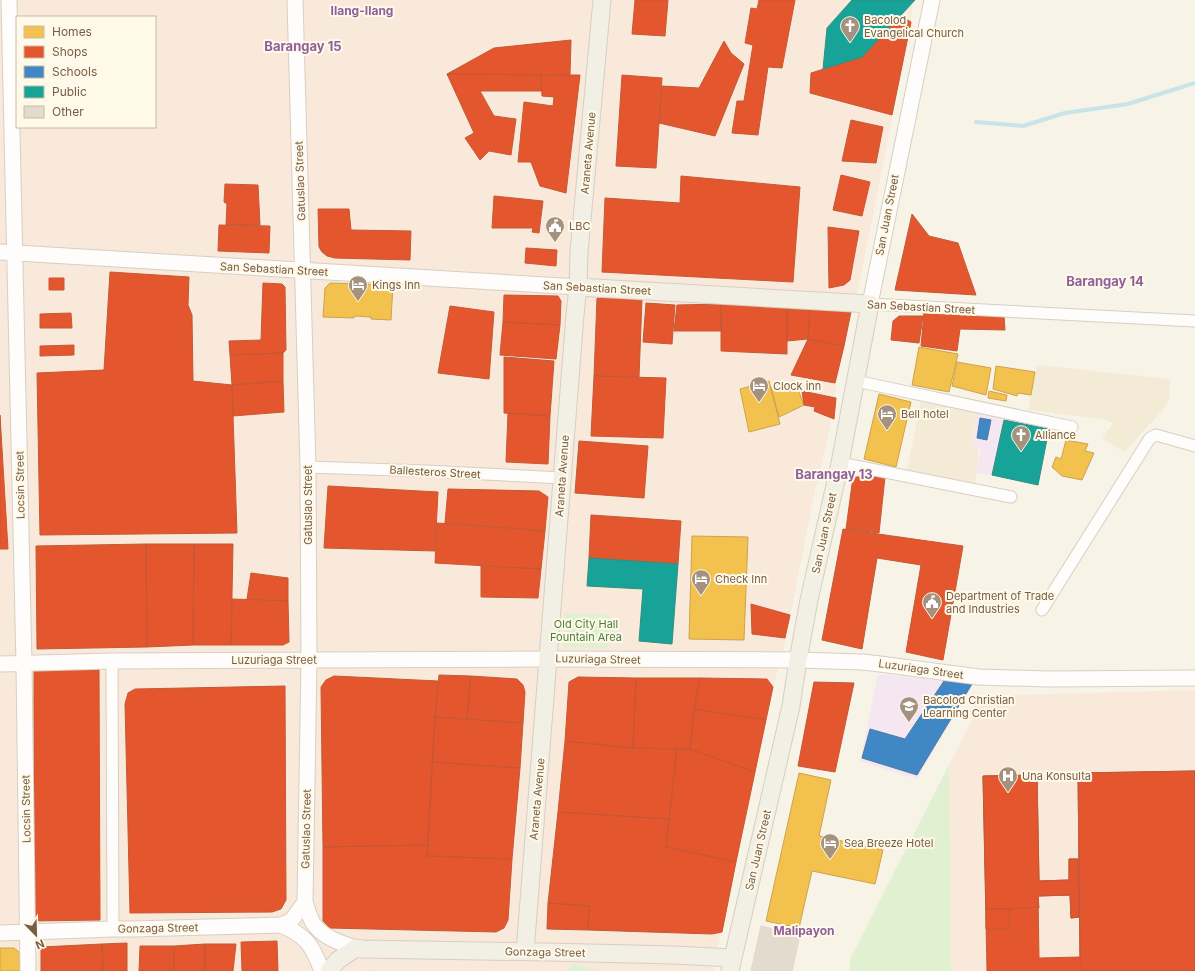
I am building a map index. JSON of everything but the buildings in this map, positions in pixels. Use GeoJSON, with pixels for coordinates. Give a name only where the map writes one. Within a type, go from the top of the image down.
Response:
{"type":"FeatureCollection","features":[{"type":"Feature","properties":{"kind":"main road","name":"Araneta Avenue"},"geometry":{"type":"LineString","coordinates":[[525,952],[544,717],[547,659],[578,287],[579,252],[602,0]]}},
{"type":"Feature","properties":{"kind":"main road","name":"San Sebastian Street"},"geometry":{"type":"LineString","coordinates":[[578,287],[870,304]]}},
{"type":"Feature","properties":{"kind":"main road","name":"San Juan Street"},"geometry":{"type":"LineString","coordinates":[[732,965],[791,706],[809,600],[840,463],[870,304]]}},
{"type":"Feature","properties":{"kind":"main road","name":"Gonzaga Street"},"geometry":{"type":"LineString","coordinates":[[356,948],[674,955],[732,965]]}},
{"type":"Feature","properties":{"kind":"main road"},"geometry":{"type":"LineString","coordinates":[[329,971],[338,960],[356,948]]}},
{"type":"Feature","properties":{"kind":"street","name":"Locsin Street"},"geometry":{"type":"LineString","coordinates":[[9,0],[7,252],[17,333],[24,664],[28,971]]}},
{"type":"Feature","properties":{"kind":"street","name":"Gatuslao Street"},"geometry":{"type":"LineString","coordinates":[[295,0],[308,467],[309,660],[305,902],[313,922],[322,932],[336,941],[356,948]]}},
{"type":"Feature","properties":{"kind":"street","name":"San Juan Street"},"geometry":{"type":"LineString","coordinates":[[870,304],[932,0]]}},
{"type":"Feature","properties":{"kind":"street","name":"San Sebastian Street"},"geometry":{"type":"LineString","coordinates":[[7,252],[578,287]]}},
{"type":"Feature","properties":{"kind":"street","name":"San Sebastian Street"},"geometry":{"type":"LineString","coordinates":[[870,304],[1195,321]]}},
{"type":"Feature","properties":{"kind":"street"},"geometry":{"type":"LineString","coordinates":[[856,381],[1072,427]]}},
{"type":"Feature","properties":{"kind":"street"},"geometry":{"type":"LineString","coordinates":[[1042,610],[1150,438],[1156,435],[1195,446]]}},
{"type":"Feature","properties":{"kind":"street"},"geometry":{"type":"LineString","coordinates":[[840,463],[1011,497]]}},
{"type":"Feature","properties":{"kind":"street","name":"Ballesteros Street"},"geometry":{"type":"LineString","coordinates":[[308,467],[562,478]]}},
{"type":"Feature","properties":{"kind":"street","name":"Luzuriaga Street"},"geometry":{"type":"LineString","coordinates":[[0,664],[112,661],[309,660],[798,660],[874,663],[979,677],[1048,679],[1195,678]]}},
{"type":"Feature","properties":{"kind":"street"},"geometry":{"type":"LineString","coordinates":[[112,661],[113,929]]}},
{"type":"Feature","properties":{"kind":"street"},"geometry":{"type":"LineString","coordinates":[[281,925],[292,921],[305,902]]}},
{"type":"Feature","properties":{"kind":"street"},"geometry":{"type":"LineString","coordinates":[[281,925],[296,932],[309,943],[322,971]]}},
{"type":"Feature","properties":{"kind":"street","name":"Gonzaga Street"},"geometry":{"type":"LineString","coordinates":[[0,933],[281,925]]}},
{"type":"Feature","properties":{"kind":"shaded area"},"geometry":{"type":"Polygon","coordinates":[[[0,0],[912,0],[911,22],[859,285],[851,312],[829,421],[831,422],[816,486],[784,647],[773,687],[754,716],[766,720],[713,971],[0,971],[0,0]]]}},
{"type":"Feature","properties":{"kind":"shaded area"},"geometry":{"type":"Polygon","coordinates":[[[1037,365],[1170,379],[1169,400],[1162,411],[1124,452],[1102,438],[1113,423],[1102,419],[1028,410],[1037,365]]]}},
{"type":"Feature","properties":{"kind":"shaded area"},"geometry":{"type":"Polygon","coordinates":[[[921,402],[977,413],[972,445],[979,447],[975,489],[906,474],[921,402]]]}},
{"type":"Feature","properties":{"kind":"shaded area"},"geometry":{"type":"Polygon","coordinates":[[[977,413],[1004,420],[992,475],[976,473],[981,447],[972,446],[977,413]]]}},
{"type":"Feature","properties":{"kind":"shaded area","name":"Bacolod Christian Learning Center"},"geometry":{"type":"Polygon","coordinates":[[[878,674],[973,684],[917,779],[860,761],[878,674]]]}},
{"type":"Feature","properties":{"kind":"shaded area"},"geometry":{"type":"Polygon","coordinates":[[[1195,690],[1195,971],[951,971],[949,765],[984,696],[1195,690]]]}},
{"type":"Feature","properties":{"kind":"green space","name":"Old City Hall Fountain Area"},"geometry":{"type":"Polygon","coordinates":[[[564,613],[610,615],[608,648],[563,647],[564,613]]]}},
{"type":"Feature","properties":{"kind":"green space"},"geometry":{"type":"Polygon","coordinates":[[[949,765],[951,971],[850,971],[850,959],[949,765]]]}},
{"type":"Feature","properties":{"kind":"green space"},"geometry":{"type":"Polygon","coordinates":[[[573,964],[600,971],[566,971],[573,964]]]}},
{"type":"Feature","properties":{"kind":"green space"},"geometry":{"type":"Polygon","coordinates":[[[363,970],[504,971],[360,971],[363,970]]]}},
{"type":"Feature","properties":{"kind":"waterway"},"geometry":{"type":"LineString","coordinates":[[976,122],[1023,126],[1065,113],[1128,104],[1195,83]]}},
{"type":"Feature","properties":{"kind":"place","name":"Bacolod Evangelical Church"},"geometry":{"type":"Point","coordinates":[850,43]}},
{"type":"Feature","properties":{"kind":"place","name":"LBC"},"geometry":{"type":"Point","coordinates":[555,243]}},
{"type":"Feature","properties":{"kind":"place","name":"Kings Inn"},"geometry":{"type":"Point","coordinates":[358,302]}},
{"type":"Feature","properties":{"kind":"place","name":"Clock inn"},"geometry":{"type":"Point","coordinates":[759,403]}},
{"type":"Feature","properties":{"kind":"place","name":"Bell hotel"},"geometry":{"type":"Point","coordinates":[887,431]}},
{"type":"Feature","properties":{"kind":"place","name":"Alliance"},"geometry":{"type":"Point","coordinates":[1021,452]}},
{"type":"Feature","properties":{"kind":"place","name":"Check Inn"},"geometry":{"type":"Point","coordinates":[701,596]}},
{"type":"Feature","properties":{"kind":"place","name":"Department of Trade and Industries"},"geometry":{"type":"Point","coordinates":[932,619]}},
{"type":"Feature","properties":{"kind":"place","name":"Bacolod Christian Learning Center"},"geometry":{"type":"Point","coordinates":[909,723]}},
{"type":"Feature","properties":{"kind":"place","name":"Una Konsulta"},"geometry":{"type":"Point","coordinates":[1008,793]}},
{"type":"Feature","properties":{"kind":"place","name":"Sea Breeze Hotel"},"geometry":{"type":"Point","coordinates":[830,860]}},
{"type":"Feature","properties":{"kind":"district","name":"Ilang-Ilang"},"geometry":{"type":"Point","coordinates":[362,11]}},
{"type":"Feature","properties":{"kind":"district","name":"Barangay 15"},"geometry":{"type":"Point","coordinates":[303,46]}},
{"type":"Feature","properties":{"kind":"district","name":"Barangay 14"},"geometry":{"type":"Point","coordinates":[1105,281]}},
{"type":"Feature","properties":{"kind":"district","name":"Barangay 13"},"geometry":{"type":"Point","coordinates":[834,474]}},
{"type":"Feature","properties":{"kind":"district","name":"Malipayon"},"geometry":{"type":"Point","coordinates":[804,931]}}]}
